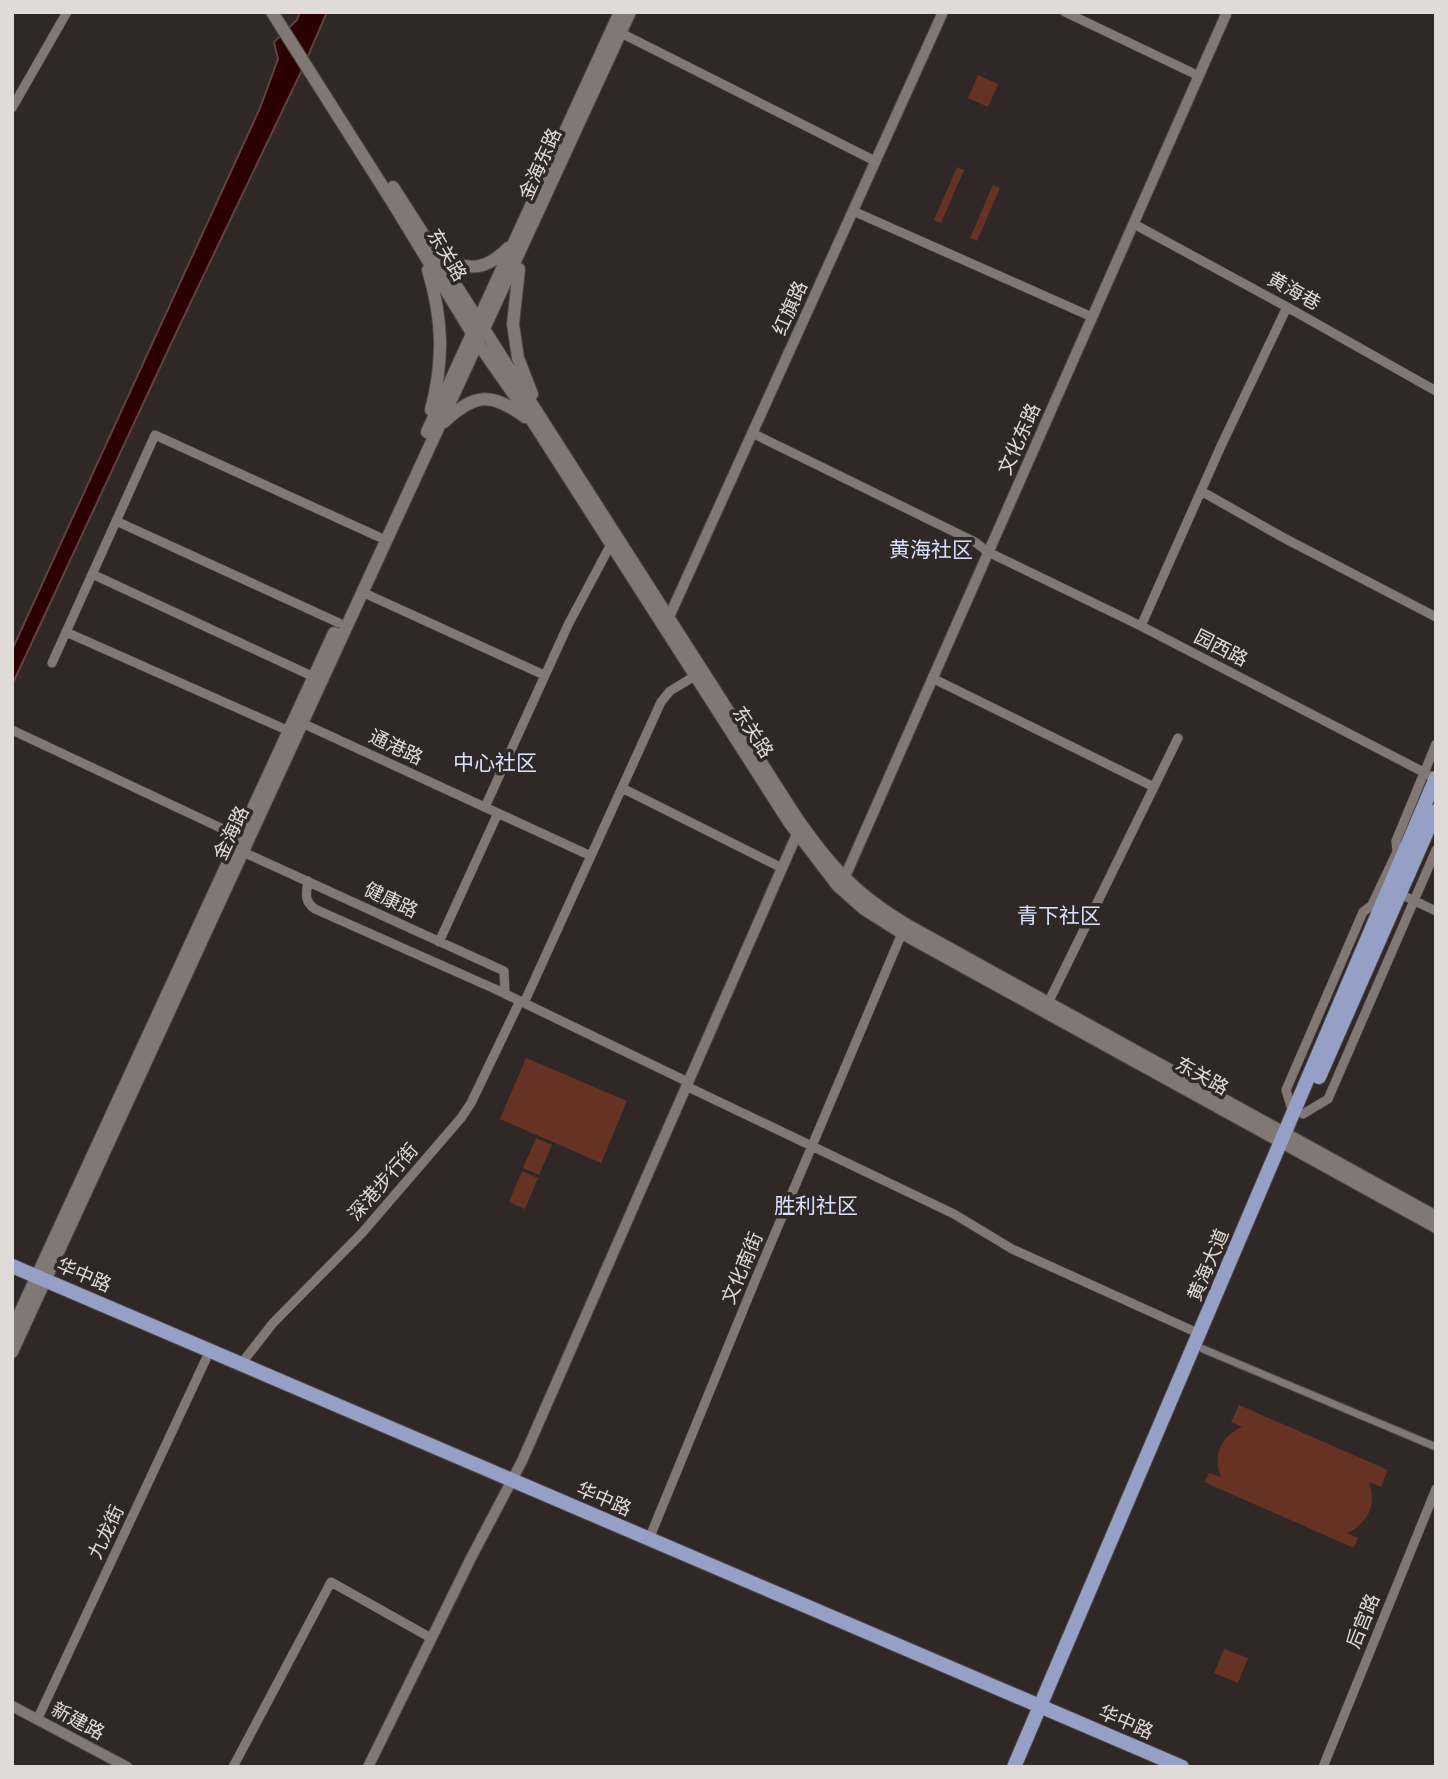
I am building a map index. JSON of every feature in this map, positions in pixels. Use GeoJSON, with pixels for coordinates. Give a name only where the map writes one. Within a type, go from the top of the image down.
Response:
{"type":"FeatureCollection","features":[{"type":"Feature","properties":{"kind":"main road","name":"东关路"},"geometry":{"type":"LineString","coordinates":[[272,12],[428,250]]}},
{"type":"Feature","properties":{"kind":"main road","name":"东关路"},"geometry":{"type":"LineString","coordinates":[[282,12],[478,332],[669,617],[796,817],[844,879],[881,910],[1436,1227]]}},
{"type":"Feature","properties":{"kind":"main road","name":"金海东路"},"geometry":{"type":"LineString","coordinates":[[519,244],[620,12]]}},
{"type":"Feature","properties":{"kind":"main road","name":"金海东路"},"geometry":{"type":"LineString","coordinates":[[478,332],[630,12]]}},
{"type":"Feature","properties":{"kind":"main road"},"geometry":{"type":"LineString","coordinates":[[428,250],[462,267],[483,265],[519,244]]}},
{"type":"Feature","properties":{"kind":"main road"},"geometry":{"type":"LineString","coordinates":[[519,244],[513,324],[518,358],[537,420]]}},
{"type":"Feature","properties":{"kind":"main road"},"geometry":{"type":"LineString","coordinates":[[423,441],[437,387],[441,354],[440,321],[428,250]]}},
{"type":"Feature","properties":{"kind":"main road","name":"金海路"},"geometry":{"type":"LineString","coordinates":[[12,1330],[39,1282],[243,852],[439,427],[478,332]]}},
{"type":"Feature","properties":{"kind":"main road","name":"金海路"},"geometry":{"type":"LineString","coordinates":[[12,1352],[39,1282],[240,837],[423,441],[478,332]]}},
{"type":"Feature","properties":{"kind":"main road"},"geometry":{"type":"LineString","coordinates":[[439,427],[463,404],[481,399],[498,401],[537,420]]}},
{"type":"Feature","properties":{"kind":"main road","name":"东关路"},"geometry":{"type":"LineString","coordinates":[[537,420],[611,544],[797,834],[838,886],[864,909],[902,933],[1436,1217]]}},
{"type":"Feature","properties":{"kind":"main road","name":"黄海大道"},"geometry":{"type":"LineString","coordinates":[[1014,1767],[1042,1712],[1298,1114],[1432,776]]}},
{"type":"Feature","properties":{"kind":"main road","name":"黄海大道"},"geometry":{"type":"LineString","coordinates":[[1298,1114],[1436,811]]}},
{"type":"Feature","properties":{"kind":"main road","name":"华中路"},"geometry":{"type":"LineString","coordinates":[[12,1266],[39,1282],[206,1359],[510,1485],[1042,1712],[1182,1767]]}},
{"type":"Feature","properties":{"kind":"main road","name":"华中路"},"geometry":{"type":"LineString","coordinates":[[12,1275],[39,1282],[242,1364],[510,1485],[649,1539],[1042,1712],[1159,1767]]}},
{"type":"Feature","properties":{"kind":"main road","name":"黄海大道"},"geometry":{"type":"LineString","coordinates":[[1023,1767],[1042,1712]]}},
{"type":"Feature","properties":{"kind":"street"},"geometry":{"type":"LineString","coordinates":[[12,108],[67,12]]}},
{"type":"Feature","properties":{"kind":"street","name":"红旗路"},"geometry":{"type":"LineString","coordinates":[[669,617],[943,12]]}},
{"type":"Feature","properties":{"kind":"street"},"geometry":{"type":"LineString","coordinates":[[1065,12],[1199,76]]}},
{"type":"Feature","properties":{"kind":"street","name":"文化东路"},"geometry":{"type":"LineString","coordinates":[[844,879],[1227,12]]}},
{"type":"Feature","properties":{"kind":"street"},"geometry":{"type":"LineString","coordinates":[[621,33],[875,162]]}},
{"type":"Feature","properties":{"kind":"street"},"geometry":{"type":"LineString","coordinates":[[853,211],[1092,317]]}},
{"type":"Feature","properties":{"kind":"street","name":"黄海巷"},"geometry":{"type":"LineString","coordinates":[[1134,224],[1436,391]]}},
{"type":"Feature","properties":{"kind":"street"},"geometry":{"type":"LineString","coordinates":[[1141,626],[1200,491],[1287,307]]}},
{"type":"Feature","properties":{"kind":"street","name":"园西路"},"geometry":{"type":"LineString","coordinates":[[752,433],[975,542],[988,552],[1141,626],[1432,776]]}},
{"type":"Feature","properties":{"kind":"street"},"geometry":{"type":"LineString","coordinates":[[52,663],[155,435],[379,537]]}},
{"type":"Feature","properties":{"kind":"street"},"geometry":{"type":"LineString","coordinates":[[1200,491],[1436,617]]}},
{"type":"Feature","properties":{"kind":"street"},"geometry":{"type":"LineString","coordinates":[[116,521],[339,622]]}},
{"type":"Feature","properties":{"kind":"street"},"geometry":{"type":"LineString","coordinates":[[485,807],[544,675],[611,544]]}},
{"type":"Feature","properties":{"kind":"street"},"geometry":{"type":"LineString","coordinates":[[92,575],[314,677]]}},
{"type":"Feature","properties":{"kind":"street"},"geometry":{"type":"LineString","coordinates":[[362,592],[544,675]]}},
{"type":"Feature","properties":{"kind":"street"},"geometry":{"type":"LineString","coordinates":[[66,632],[289,731]]}},
{"type":"Feature","properties":{"kind":"street","name":"深港步行街"},"geometry":{"type":"LineString","coordinates":[[242,1364],[273,1323],[362,1233],[471,1103],[522,1002],[664,695],[695,676]]}},
{"type":"Feature","properties":{"kind":"street"},"geometry":{"type":"LineString","coordinates":[[932,678],[1154,787]]}},
{"type":"Feature","properties":{"kind":"street","name":"通港路"},"geometry":{"type":"LineString","coordinates":[[302,723],[591,856]]}},
{"type":"Feature","properties":{"kind":"street"},"geometry":{"type":"LineString","coordinates":[[12,730],[240,837]]}},
{"type":"Feature","properties":{"kind":"street"},"geometry":{"type":"LineString","coordinates":[[1048,1003],[1178,738]]}},
{"type":"Feature","properties":{"kind":"street"},"geometry":{"type":"LineString","coordinates":[[1432,776],[1436,744]]}},
{"type":"Feature","properties":{"kind":"street"},"geometry":{"type":"LineString","coordinates":[[622,788],[782,868]]}},
{"type":"Feature","properties":{"kind":"street"},"geometry":{"type":"LineString","coordinates":[[439,942],[498,813]]}},
{"type":"Feature","properties":{"kind":"street"},"geometry":{"type":"LineString","coordinates":[[368,1767],[510,1485],[797,834]]}},
{"type":"Feature","properties":{"kind":"street"},"geometry":{"type":"LineString","coordinates":[[1298,1114],[1328,1099],[1436,850]]}},
{"type":"Feature","properties":{"kind":"street","name":"健康路"},"geometry":{"type":"LineString","coordinates":[[243,852],[504,971],[505,993]]}},
{"type":"Feature","properties":{"kind":"street"},"geometry":{"type":"LineString","coordinates":[[307,881],[307,903],[315,909],[505,993],[954,1214],[1012,1249],[1202,1341],[1436,1447]]}},
{"type":"Feature","properties":{"kind":"street"},"geometry":{"type":"LineString","coordinates":[[1400,894],[1436,911]]}},
{"type":"Feature","properties":{"kind":"street","name":"文化南街"},"geometry":{"type":"LineString","coordinates":[[649,1539],[902,933]]}},
{"type":"Feature","properties":{"kind":"street","name":"九龙街"},"geometry":{"type":"LineString","coordinates":[[37,1720],[206,1359]]}},
{"type":"Feature","properties":{"kind":"street","name":"后宫路"},"geometry":{"type":"LineString","coordinates":[[1322,1767],[1436,1489]]}},
{"type":"Feature","properties":{"kind":"street"},"geometry":{"type":"LineString","coordinates":[[233,1767],[331,1582],[431,1638]]}},
{"type":"Feature","properties":{"kind":"street","name":"新建路"},"geometry":{"type":"LineString","coordinates":[[12,1706],[127,1767]]}},
{"type":"Feature","properties":{"kind":"shaded area"},"geometry":{"type":"Polygon","coordinates":[[[300,12],[327,12],[12,685],[12,650],[260,108],[278,59],[274,42],[297,20],[300,12]]]}},
{"type":"Feature","properties":{"kind":"shaded area"},"geometry":{"type":"Polygon","coordinates":[[[978,75],[998,84],[988,107],[968,98],[978,75]]]}},
{"type":"Feature","properties":{"kind":"shaded area"},"geometry":{"type":"Polygon","coordinates":[[[957,167],[964,170],[941,223],[934,220],[957,167]]]}},
{"type":"Feature","properties":{"kind":"shaded area"},"geometry":{"type":"Polygon","coordinates":[[[993,185],[1000,188],[977,241],[970,238],[993,185]]]}},
{"type":"Feature","properties":{"kind":"shaded area"},"geometry":{"type":"Polygon","coordinates":[[[526,1058],[627,1101],[601,1163],[500,1119],[526,1058]]]}},
{"type":"Feature","properties":{"kind":"shaded area"},"geometry":{"type":"Polygon","coordinates":[[[536,1138],[552,1145],[539,1175],[523,1168],[536,1138]]]}},
{"type":"Feature","properties":{"kind":"shaded area"},"geometry":{"type":"Polygon","coordinates":[[[522,1171],[538,1178],[525,1209],[509,1202],[522,1171]]]}},
{"type":"Feature","properties":{"kind":"shaded area"},"geometry":{"type":"Polygon","coordinates":[[[1239,1405],[1388,1470],[1381,1487],[1369,1482],[1372,1498],[1369,1512],[1361,1524],[1347,1533],[1358,1538],[1354,1548],[1204,1482],[1209,1473],[1221,1477],[1218,1454],[1224,1441],[1242,1427],[1231,1422],[1239,1405]]]}},
{"type":"Feature","properties":{"kind":"shaded area"},"geometry":{"type":"Polygon","coordinates":[[[1224,1649],[1248,1658],[1238,1683],[1214,1673],[1224,1649]]]}},
{"type":"Feature","properties":{"kind":"district","name":"黄海社区"},"geometry":{"type":"Point","coordinates":[931,549]}},
{"type":"Feature","properties":{"kind":"district","name":"中心社区"},"geometry":{"type":"Point","coordinates":[495,762]}},
{"type":"Feature","properties":{"kind":"district","name":"青下社区"},"geometry":{"type":"Point","coordinates":[1059,915]}},
{"type":"Feature","properties":{"kind":"district","name":"胜利社区"},"geometry":{"type":"Point","coordinates":[816,1205]}}]}
